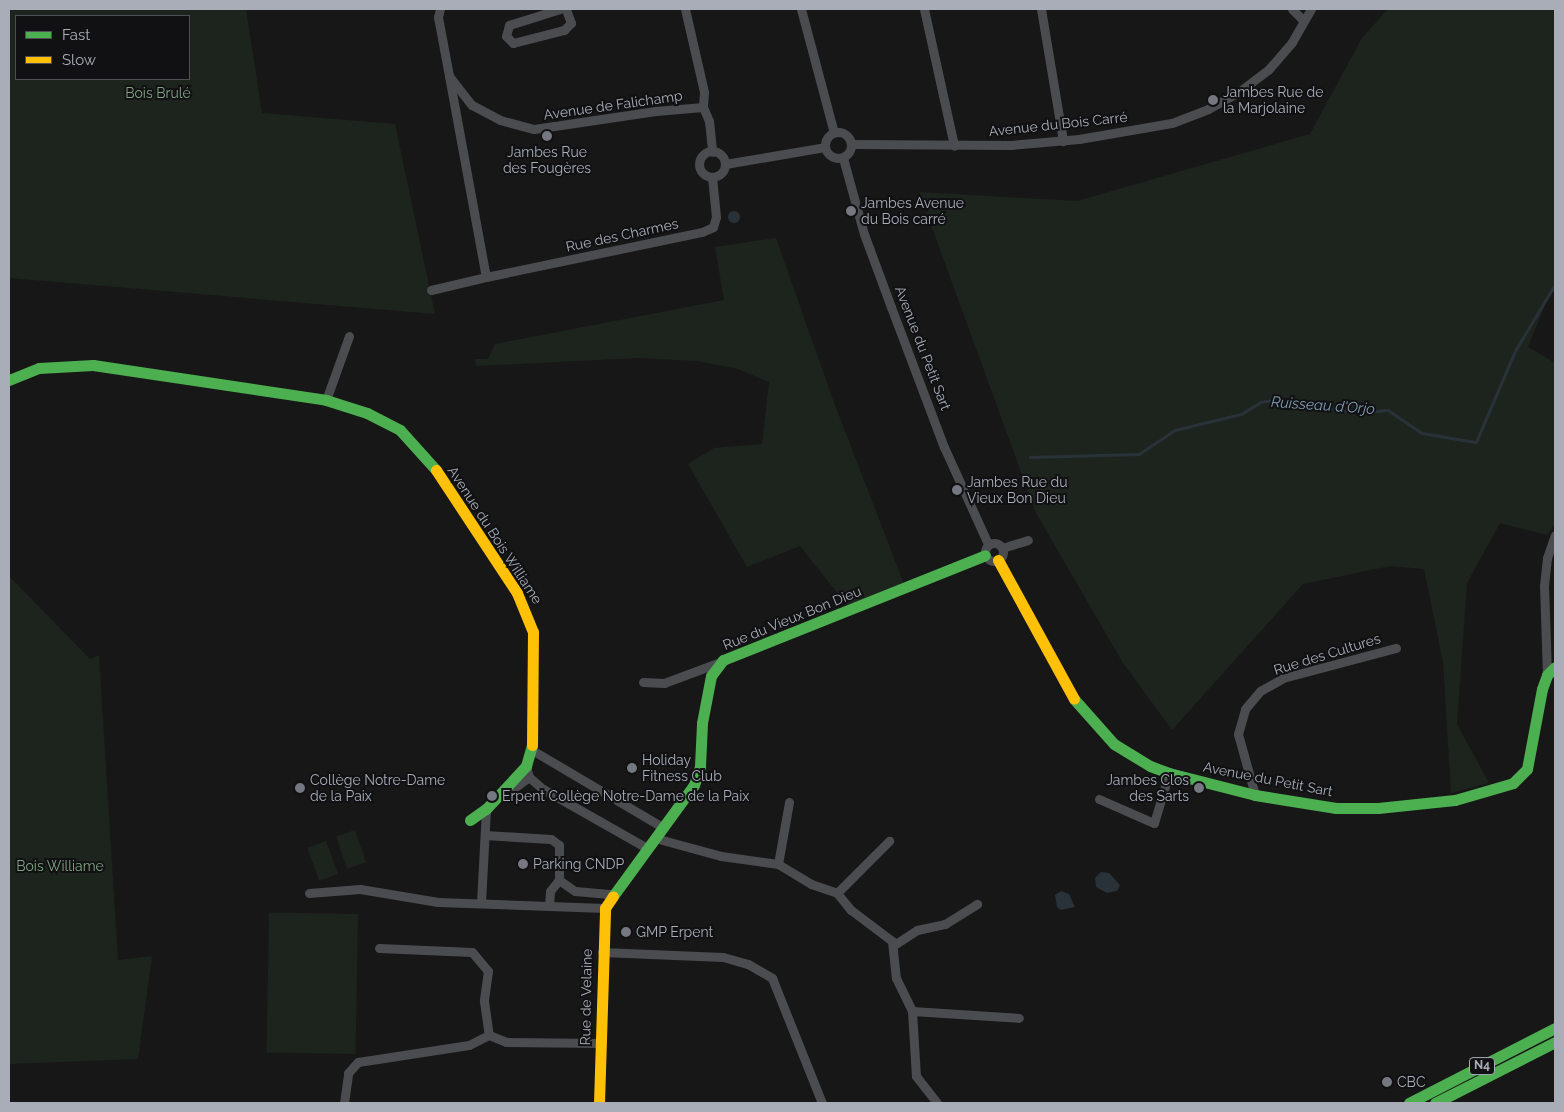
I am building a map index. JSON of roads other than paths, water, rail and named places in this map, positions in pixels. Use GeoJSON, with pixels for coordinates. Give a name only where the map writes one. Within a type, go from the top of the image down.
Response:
{"type":"FeatureCollection","features":[{"type":"Feature","properties":{"kind":"street","name":"Avenue de Falichamp"},"geometry":{"type":"LineString","coordinates":[[440,9],[438,17],[449,76],[472,105],[500,120],[534,129],[656,111],[703,107],[709,121],[712,152]]}},
{"type":"Feature","properties":{"kind":"street"},"geometry":{"type":"LineString","coordinates":[[560,9],[509,25],[506,36],[514,43],[564,30],[571,23],[566,9]]}},
{"type":"Feature","properties":{"kind":"street"},"geometry":{"type":"LineString","coordinates":[[685,9],[704,92],[703,107]]}},
{"type":"Feature","properties":{"kind":"street"},"geometry":{"type":"LineString","coordinates":[[725,164],[825,147],[834,133],[801,9]]}},
{"type":"Feature","properties":{"kind":"street"},"geometry":{"type":"LineString","coordinates":[[924,9],[954,146]]}},
{"type":"Feature","properties":{"kind":"street"},"geometry":{"type":"LineString","coordinates":[[1041,9],[1063,141]]}},
{"type":"Feature","properties":{"kind":"street"},"geometry":{"type":"LineString","coordinates":[[1292,9],[1303,20]]}},
{"type":"Feature","properties":{"kind":"street","name":"Avenue du Bois Carré"},"geometry":{"type":"LineString","coordinates":[[852,144],[954,146],[1063,141],[1172,123],[1208,109],[1240,92],[1268,70],[1292,42],[1311,9]]}},
{"type":"Feature","properties":{"kind":"street"},"geometry":{"type":"LineString","coordinates":[[449,76],[486,277]]}},
{"type":"Feature","properties":{"kind":"street"},"geometry":{"type":"LineString","coordinates":[[456,114],[472,105]]}},
{"type":"Feature","properties":{"kind":"street"},"geometry":{"type":"LineString","coordinates":[[825,147],[835,158],[843,158],[848,155],[852,144],[848,136],[834,133]]}},
{"type":"Feature","properties":{"kind":"street"},"geometry":{"type":"LineString","coordinates":[[712,152],[721,155],[725,164],[721,173],[712,177],[703,173],[700,164],[703,155],[712,152]]}},
{"type":"Feature","properties":{"kind":"street","name":"Avenue du Petit Sart"},"geometry":{"type":"LineString","coordinates":[[843,158],[864,234],[944,447],[987,550]]}},
{"type":"Feature","properties":{"kind":"street","name":"Rue des Charmes"},"geometry":{"type":"LineString","coordinates":[[431,290],[702,232],[713,227],[716,217],[712,177]]}},
{"type":"Feature","properties":{"kind":"street"},"geometry":{"type":"LineString","coordinates":[[326,400],[348,336]]}},
{"type":"Feature","properties":{"kind":"street","name":"Avenue du Bois Williame"},"geometry":{"type":"LineString","coordinates":[[9,380],[39,368],[93,364],[326,400],[367,413],[400,430],[428,458],[517,592],[533,632],[530,708],[532,750]]}},
{"type":"Feature","properties":{"kind":"street"},"geometry":{"type":"LineString","coordinates":[[1551,671],[1544,586],[1547,558],[1555,535]]}},
{"type":"Feature","properties":{"kind":"street"},"geometry":{"type":"LineString","coordinates":[[1002,548],[1028,540]]}},
{"type":"Feature","properties":{"kind":"street"},"geometry":{"type":"LineString","coordinates":[[996,543],[1002,548],[998,560],[991,560],[987,550],[996,543]]}},
{"type":"Feature","properties":{"kind":"street","name":"Rue du Vieux Bon Dieu"},"geometry":{"type":"LineString","coordinates":[[647,848],[664,828],[694,784],[703,747],[706,690],[711,676],[723,660],[987,550]]}},
{"type":"Feature","properties":{"kind":"street","name":"Avenue du Petit Sart"},"geometry":{"type":"LineString","coordinates":[[998,560],[1076,703],[1114,744],[1150,766],[1255,795],[1336,808],[1378,808],[1455,800],[1513,783],[1523,776],[1532,752],[1551,671]]}},
{"type":"Feature","properties":{"kind":"street","name":"Rue des Cultures"},"geometry":{"type":"LineString","coordinates":[[1255,795],[1238,734],[1245,709],[1260,691],[1283,678],[1396,648]]}},
{"type":"Feature","properties":{"kind":"street"},"geometry":{"type":"LineString","coordinates":[[643,682],[664,683],[723,660]]}},
{"type":"Feature","properties":{"kind":"street"},"geometry":{"type":"LineString","coordinates":[[481,902],[486,815],[526,766],[532,750],[664,828]]}},
{"type":"Feature","properties":{"kind":"street"},"geometry":{"type":"LineString","coordinates":[[526,766],[529,777],[543,789],[647,848],[612,894],[575,890],[559,880]]}},
{"type":"Feature","properties":{"kind":"street"},"geometry":{"type":"LineString","coordinates":[[1099,799],[1154,823],[1170,773]]}},
{"type":"Feature","properties":{"kind":"street"},"geometry":{"type":"LineString","coordinates":[[470,820],[486,815],[512,788],[529,777]]}},
{"type":"Feature","properties":{"kind":"street"},"geometry":{"type":"LineString","coordinates":[[778,864],[789,802]]}},
{"type":"Feature","properties":{"kind":"street"},"geometry":{"type":"LineString","coordinates":[[485,835],[556,841],[560,850],[559,880],[550,891],[549,906]]}},
{"type":"Feature","properties":{"kind":"street"},"geometry":{"type":"LineString","coordinates":[[655,838],[721,856],[778,864],[812,884],[837,893],[851,910],[894,945],[896,978],[912,1011],[916,1076],[937,1103]]}},
{"type":"Feature","properties":{"kind":"street"},"geometry":{"type":"LineString","coordinates":[[837,893],[889,841]]}},
{"type":"Feature","properties":{"kind":"street"},"geometry":{"type":"LineString","coordinates":[[309,893],[360,889],[438,902],[481,902],[605,908]]}},
{"type":"Feature","properties":{"kind":"street","name":"Rue de Velaine"},"geometry":{"type":"LineString","coordinates":[[599,1103],[602,952],[605,908],[612,894]]}},
{"type":"Feature","properties":{"kind":"street"},"geometry":{"type":"LineString","coordinates":[[894,945],[917,930],[945,924],[977,904]]}},
{"type":"Feature","properties":{"kind":"street"},"geometry":{"type":"LineString","coordinates":[[379,948],[472,952],[488,972],[484,1001],[489,1035]]}},
{"type":"Feature","properties":{"kind":"street"},"geometry":{"type":"LineString","coordinates":[[602,952],[723,957],[748,964],[772,978],[822,1103]]}},
{"type":"Feature","properties":{"kind":"street"},"geometry":{"type":"LineString","coordinates":[[912,1011],[1019,1018]]}},
{"type":"Feature","properties":{"kind":"street","name":"N4"},"geometry":{"type":"LineString","coordinates":[[1409,1103],[1555,1028]]}},
{"type":"Feature","properties":{"kind":"street"},"geometry":{"type":"LineString","coordinates":[[489,1035],[506,1042],[600,1043]]}},
{"type":"Feature","properties":{"kind":"street"},"geometry":{"type":"LineString","coordinates":[[344,1103],[348,1073],[355,1063],[470,1045],[489,1035]]}},
{"type":"Feature","properties":{"kind":"street","name":"N4"},"geometry":{"type":"LineString","coordinates":[[1435,1103],[1555,1042]]}},
{"type":"Feature","properties":{"kind":"waterway","name":"Ruisseau d'Orjo"},"geometry":{"type":"LineString","coordinates":[[1030,457],[1139,454],[1175,430],[1241,414],[1261,402],[1274,400],[1362,413],[1388,410],[1422,433],[1476,442],[1515,351],[1554,286]]}},
{"type":"Feature","properties":{"kind":"place","name":"Jambes Rue de la Marjolaine"},"geometry":{"type":"Point","coordinates":[1213,100]}},
{"type":"Feature","properties":{"kind":"place","name":"Jambes Rue des Fougères"},"geometry":{"type":"Point","coordinates":[547,136]}},
{"type":"Feature","properties":{"kind":"place","name":"Jambes Avenue du Bois carré"},"geometry":{"type":"Point","coordinates":[851,211]}},
{"type":"Feature","properties":{"kind":"place","name":"Jambes Rue du Vieux Bon Dieu"},"geometry":{"type":"Point","coordinates":[957,490]}},
{"type":"Feature","properties":{"kind":"place","name":"Holiday Fitness Club"},"geometry":{"type":"Point","coordinates":[632,768]}},
{"type":"Feature","properties":{"kind":"place","name":"Collège Notre-Dame de la Paix"},"geometry":{"type":"Point","coordinates":[300,788]}},
{"type":"Feature","properties":{"kind":"place","name":"Jambes Clos des Sarts"},"geometry":{"type":"Point","coordinates":[1199,788]}},
{"type":"Feature","properties":{"kind":"place","name":"Erpent Collège Notre-Dame de la Paix"},"geometry":{"type":"Point","coordinates":[492,796]}},
{"type":"Feature","properties":{"kind":"place","name":"Parking CNDP"},"geometry":{"type":"Point","coordinates":[523,864]}},
{"type":"Feature","properties":{"kind":"place","name":"GMP Erpent"},"geometry":{"type":"Point","coordinates":[626,932]}},
{"type":"Feature","properties":{"kind":"place","name":"CBC"},"geometry":{"type":"Point","coordinates":[1387,1082]}},
{"type":"Feature","properties":{"kind":"park label","name":"Bois Brulé"},"geometry":{"type":"Point","coordinates":[158,93]}},
{"type":"Feature","properties":{"kind":"park label","name":"Bois Williame"},"geometry":{"type":"Point","coordinates":[60,866]}}]}
